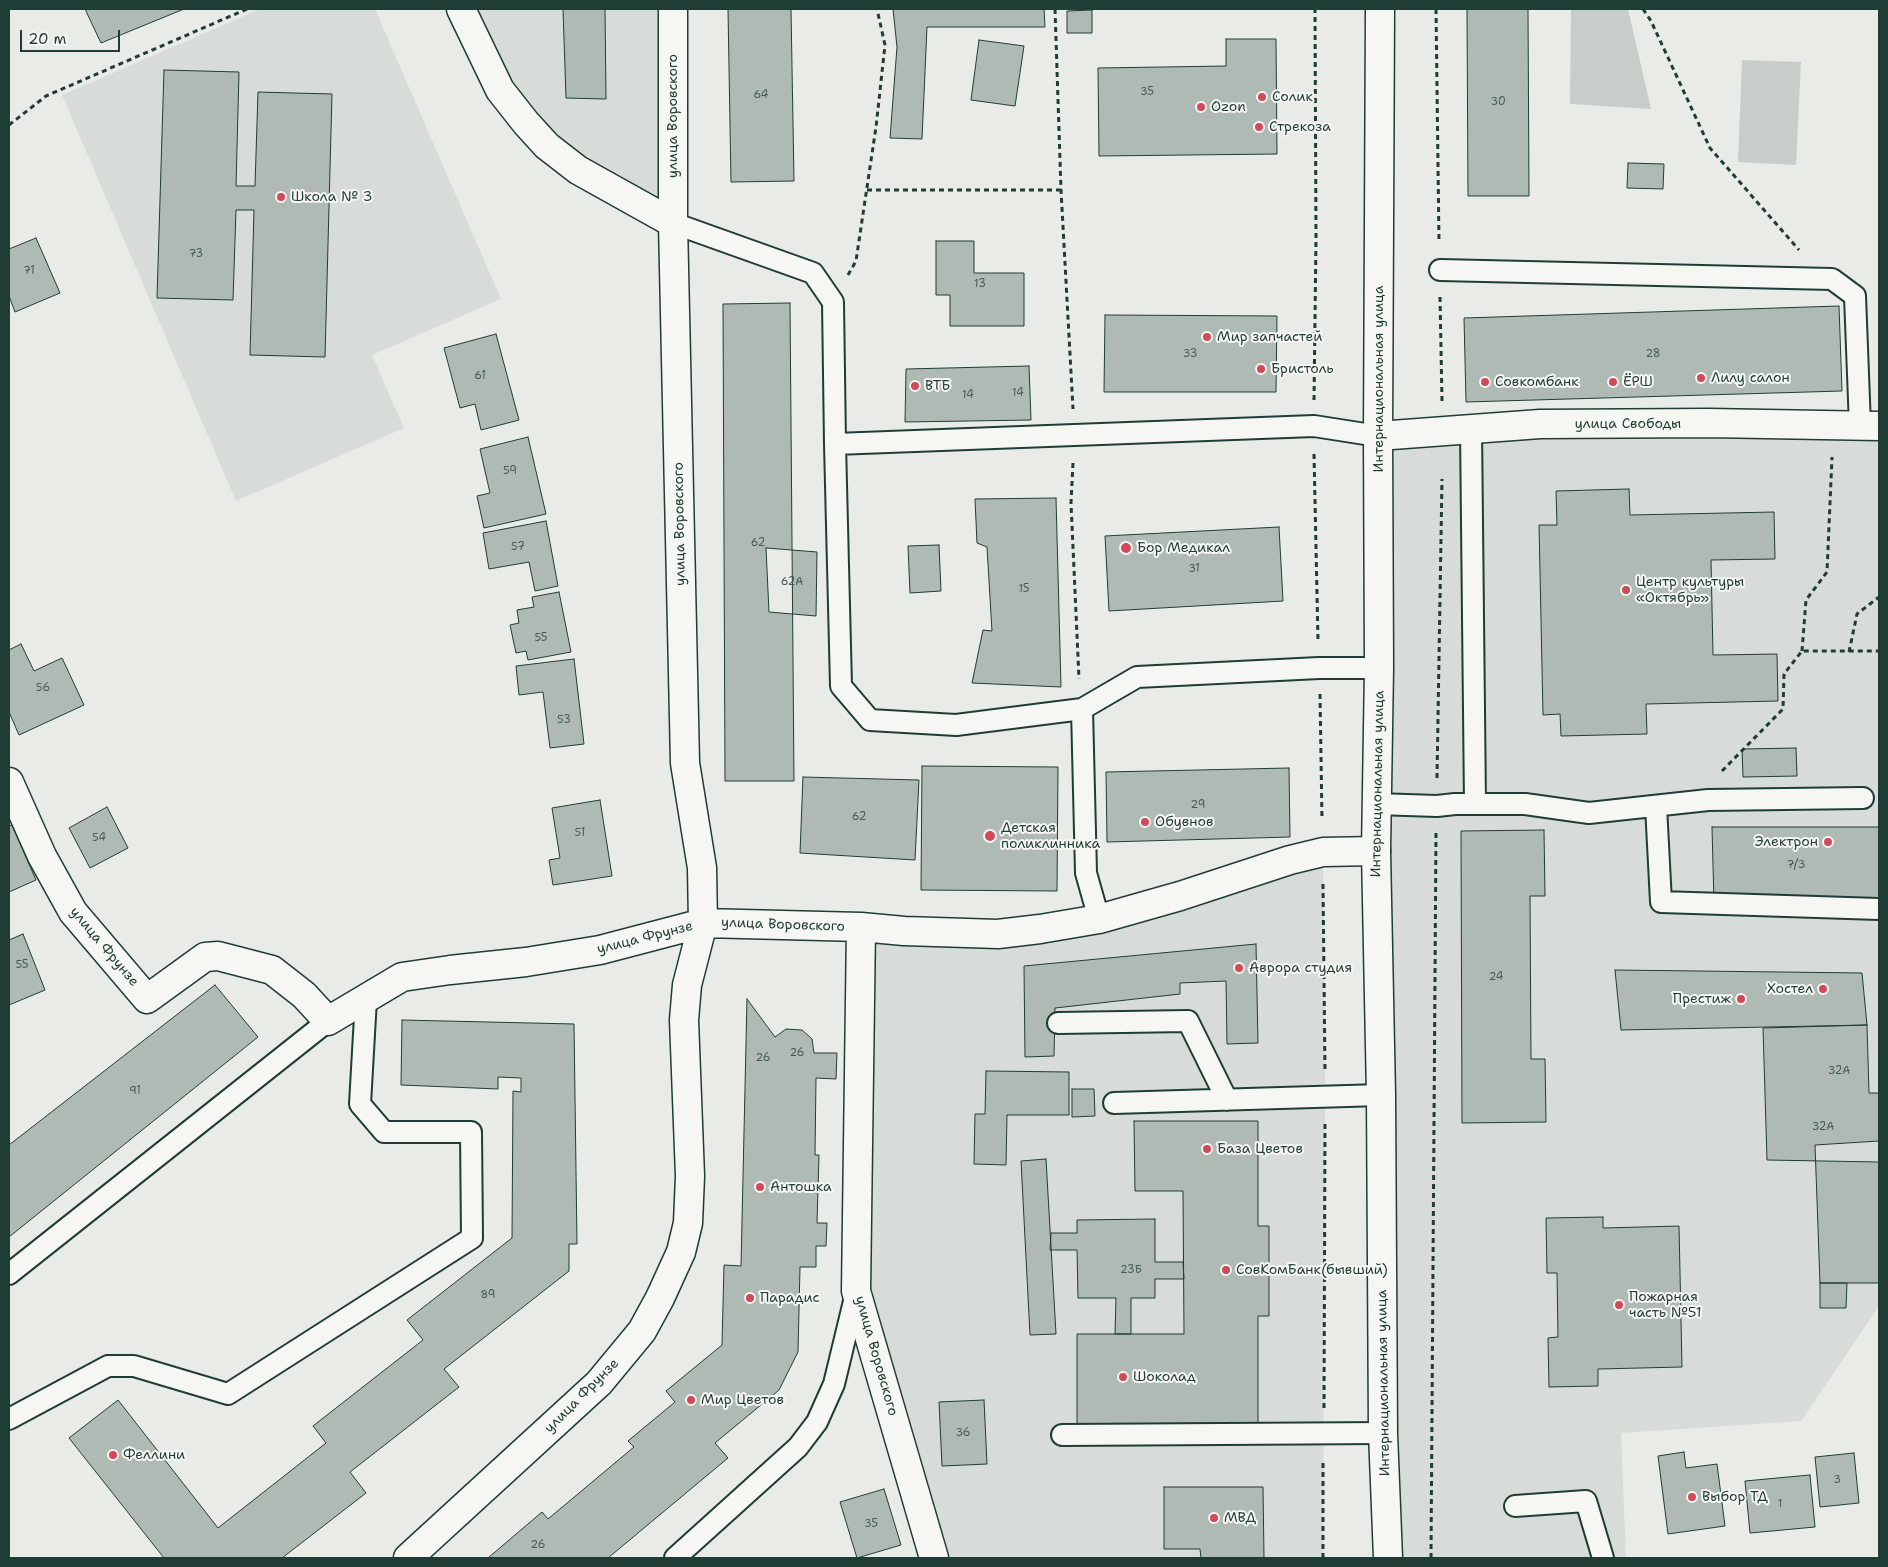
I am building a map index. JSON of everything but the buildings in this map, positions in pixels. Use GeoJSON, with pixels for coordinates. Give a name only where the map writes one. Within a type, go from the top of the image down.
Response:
{"type":"FeatureCollection","features":[{"type":"Feature","properties":{"kind":"street"},"geometry":{"type":"LineString","coordinates":[[462,9],[500,90],[547,146],[578,170],[674,223]]}},
{"type":"Feature","properties":{"kind":"street","name":"улица Воровского"},"geometry":{"type":"LineString","coordinates":[[673,9],[674,223],[686,762],[702,868],[703,923],[861,927],[856,1291],[934,1558]]}},
{"type":"Feature","properties":{"kind":"street","name":"Интернациональная улица"},"geometry":{"type":"LineString","coordinates":[[1380,9],[1379,668],[1376,851],[1381,1095],[1384,1433],[1388,1558]]}},
{"type":"Feature","properties":{"kind":"street","name":"улица Свободы"},"geometry":{"type":"LineString","coordinates":[[1378,436],[1550,424],[1870,426]]}},
{"type":"Feature","properties":{"kind":"street","name":"улица Фрунзе"},"geometry":{"type":"LineString","coordinates":[[9,782],[42,856],[73,912],[147,998],[206,957],[218,956],[272,970],[304,995],[328,1021],[402,977],[526,962],[600,950],[703,923]]}},
{"type":"Feature","properties":{"kind":"street"},"geometry":{"type":"LineString","coordinates":[[861,927],[904,931],[998,934],[1040,929],[1100,918],[1180,896],[1290,860],[1323,852],[1376,851]]}},
{"type":"Feature","properties":{"kind":"street","name":"улица Фрунзе"},"geometry":{"type":"LineString","coordinates":[[408,1558],[515,1462],[599,1383],[642,1331],[660,1298],[681,1252],[688,1223],[690,1176],[684,1020],[686,985],[703,923]]}},
{"type":"Feature","properties":{"kind":"lane"},"geometry":{"type":"LineString","coordinates":[[674,223],[813,272],[833,302],[841,686],[870,720],[956,725],[1082,709],[1137,677],[1319,668],[1379,668]]}},
{"type":"Feature","properties":{"kind":"lane"},"geometry":{"type":"LineString","coordinates":[[1440,270],[1832,279],[1855,296],[1870,426]]}},
{"type":"Feature","properties":{"kind":"lane"},"geometry":{"type":"LineString","coordinates":[[835,444],[1314,426],[1378,436]]}},
{"type":"Feature","properties":{"kind":"lane"},"geometry":{"type":"LineString","coordinates":[[1471,429],[1475,804]]}},
{"type":"Feature","properties":{"kind":"lane"},"geometry":{"type":"LineString","coordinates":[[1082,709],[1086,873],[1100,918]]}},
{"type":"Feature","properties":{"kind":"lane"},"geometry":{"type":"LineString","coordinates":[[1376,804],[1437,806],[1525,804],[1589,813],[1714,800],[1862,798]]}},
{"type":"Feature","properties":{"kind":"lane"},"geometry":{"type":"LineString","coordinates":[[1656,806],[1661,902],[1879,909]]}},
{"type":"Feature","properties":{"kind":"lane"},"geometry":{"type":"LineString","coordinates":[[9,1418],[108,1366],[134,1366],[228,1394],[472,1238],[472,1132],[384,1132],[360,1104],[366,999]]}},
{"type":"Feature","properties":{"kind":"lane"},"geometry":{"type":"LineString","coordinates":[[9,1274],[328,1021]]}},
{"type":"Feature","properties":{"kind":"lane"},"geometry":{"type":"LineString","coordinates":[[1058,1023],[1188,1021],[1227,1100]]}},
{"type":"Feature","properties":{"kind":"lane"},"geometry":{"type":"LineString","coordinates":[[1114,1103],[1381,1095]]}},
{"type":"Feature","properties":{"kind":"lane"},"geometry":{"type":"LineString","coordinates":[[675,1558],[798,1447],[817,1422],[834,1384],[856,1291]]}},
{"type":"Feature","properties":{"kind":"lane"},"geometry":{"type":"LineString","coordinates":[[1062,1435],[1384,1433]]}},
{"type":"Feature","properties":{"kind":"lane"},"geometry":{"type":"LineString","coordinates":[[1515,1506],[1586,1501],[1603,1558]]}},
{"type":"Feature","properties":{"kind":"path"},"geometry":{"type":"LineString","coordinates":[[9,125],[46,96],[247,9]]}},
{"type":"Feature","properties":{"kind":"path"},"geometry":{"type":"LineString","coordinates":[[833,302],[856,262],[867,190],[885,45],[877,9]]}},
{"type":"Feature","properties":{"kind":"path"},"geometry":{"type":"LineString","coordinates":[[1055,9],[1061,190],[1074,434],[1071,503],[1076,643],[1082,709]]}},
{"type":"Feature","properties":{"kind":"path"},"geometry":{"type":"LineString","coordinates":[[1431,1558],[1432,1241],[1442,432],[1436,9]]}},
{"type":"Feature","properties":{"kind":"path"},"geometry":{"type":"LineString","coordinates":[[1643,9],[1651,21],[1710,148],[1810,261],[1832,279]]}},
{"type":"Feature","properties":{"kind":"path"},"geometry":{"type":"LineString","coordinates":[[867,190],[1061,190]]}},
{"type":"Feature","properties":{"kind":"path"},"geometry":{"type":"LineString","coordinates":[[1714,800],[1718,775],[1783,709],[1784,674],[1802,651],[1806,600],[1827,572],[1834,425]]}},
{"type":"Feature","properties":{"kind":"path"},"geometry":{"type":"LineString","coordinates":[[1850,652],[1857,614],[1879,597]]}},
{"type":"Feature","properties":{"kind":"path"},"geometry":{"type":"LineString","coordinates":[[1802,651],[1879,651]]}},
{"type":"Feature","properties":{"kind":"path"},"geometry":{"type":"LineString","coordinates":[[1323,852],[1325,1098],[1323,1558]]}},
{"type":"Feature","properties":{"kind":"shaded area","name":"Школа № 3"},"geometry":{"type":"Polygon","coordinates":[[[260,9],[375,9],[501,299],[372,355],[404,428],[236,501],[62,95],[260,9]]]}},
{"type":"Feature","properties":{"kind":"shaded area"},"geometry":{"type":"Polygon","coordinates":[[[462,9],[673,9],[673,223],[547,146],[462,9]]]}},
{"type":"Feature","properties":{"kind":"shaded area"},"geometry":{"type":"Polygon","coordinates":[[[1571,9],[1628,9],[1651,109],[1570,104],[1571,9]]]}},
{"type":"Feature","properties":{"kind":"shaded area"},"geometry":{"type":"Polygon","coordinates":[[[1742,60],[1801,62],[1796,165],[1738,162],[1742,60]]]}},
{"type":"Feature","properties":{"kind":"shaded area"},"geometry":{"type":"Polygon","coordinates":[[[1879,426],[1879,1306],[1801,1421],[1621,1433],[1626,1558],[1388,1558],[1378,436],[1879,426]]]}},
{"type":"Feature","properties":{"kind":"shaded area"},"geometry":{"type":"Polygon","coordinates":[[[1323,852],[1325,1098],[1323,1558],[934,1558],[856,1291],[861,927],[998,934],[1323,852]]]}},
{"type":"Feature","properties":{"kind":"place","name":"Солик"},"geometry":{"type":"Point","coordinates":[1262,97]}},
{"type":"Feature","properties":{"kind":"place","name":"Ozon"},"geometry":{"type":"Point","coordinates":[1201,107]}},
{"type":"Feature","properties":{"kind":"place","name":"Стрекоза"},"geometry":{"type":"Point","coordinates":[1259,127]}},
{"type":"Feature","properties":{"kind":"place","name":"Школа № 3"},"geometry":{"type":"Point","coordinates":[281,197]}},
{"type":"Feature","properties":{"kind":"place","name":"Мир запчастей"},"geometry":{"type":"Point","coordinates":[1207,337]}},
{"type":"Feature","properties":{"kind":"place","name":"Бристоль"},"geometry":{"type":"Point","coordinates":[1261,369]}},
{"type":"Feature","properties":{"kind":"place","name":"Лилу салон"},"geometry":{"type":"Point","coordinates":[1701,378]}},
{"type":"Feature","properties":{"kind":"place","name":"Совкомбанк"},"geometry":{"type":"Point","coordinates":[1485,382]}},
{"type":"Feature","properties":{"kind":"place","name":"ЁРШ"},"geometry":{"type":"Point","coordinates":[1613,382]}},
{"type":"Feature","properties":{"kind":"place","name":"ВТБ"},"geometry":{"type":"Point","coordinates":[915,386]}},
{"type":"Feature","properties":{"kind":"place","name":"Бор Медикал"},"geometry":{"type":"Point","coordinates":[1126,548]}},
{"type":"Feature","properties":{"kind":"place","name":"Центр культуры «Октябрь»"},"geometry":{"type":"Point","coordinates":[1626,590]}},
{"type":"Feature","properties":{"kind":"place","name":"Обувнов"},"geometry":{"type":"Point","coordinates":[1145,822]}},
{"type":"Feature","properties":{"kind":"place","name":"Детская поликлинника"},"geometry":{"type":"Point","coordinates":[990,836]}},
{"type":"Feature","properties":{"kind":"place","name":"Электрон"},"geometry":{"type":"Point","coordinates":[1828,842]}},
{"type":"Feature","properties":{"kind":"place","name":"Аврора студия"},"geometry":{"type":"Point","coordinates":[1239,968]}},
{"type":"Feature","properties":{"kind":"place","name":"Хостел"},"geometry":{"type":"Point","coordinates":[1823,989]}},
{"type":"Feature","properties":{"kind":"place","name":"Престиж"},"geometry":{"type":"Point","coordinates":[1741,999]}},
{"type":"Feature","properties":{"kind":"place","name":"База Цветов"},"geometry":{"type":"Point","coordinates":[1207,1149]}},
{"type":"Feature","properties":{"kind":"place","name":"Антошка"},"geometry":{"type":"Point","coordinates":[760,1187]}},
{"type":"Feature","properties":{"kind":"place","name":"СовКомБанк(бывший)"},"geometry":{"type":"Point","coordinates":[1226,1270]}},
{"type":"Feature","properties":{"kind":"place","name":"Парадис"},"geometry":{"type":"Point","coordinates":[750,1298]}},
{"type":"Feature","properties":{"kind":"place","name":"Пожарная часть №51"},"geometry":{"type":"Point","coordinates":[1619,1305]}},
{"type":"Feature","properties":{"kind":"place","name":"Шоколад"},"geometry":{"type":"Point","coordinates":[1123,1377]}},
{"type":"Feature","properties":{"kind":"place","name":"Мир Цветов"},"geometry":{"type":"Point","coordinates":[691,1400]}},
{"type":"Feature","properties":{"kind":"place","name":"Феллини"},"geometry":{"type":"Point","coordinates":[113,1455]}},
{"type":"Feature","properties":{"kind":"place","name":"Выбор ТД"},"geometry":{"type":"Point","coordinates":[1692,1497]}},
{"type":"Feature","properties":{"kind":"place","name":"МВД"},"geometry":{"type":"Point","coordinates":[1214,1518]}}]}
